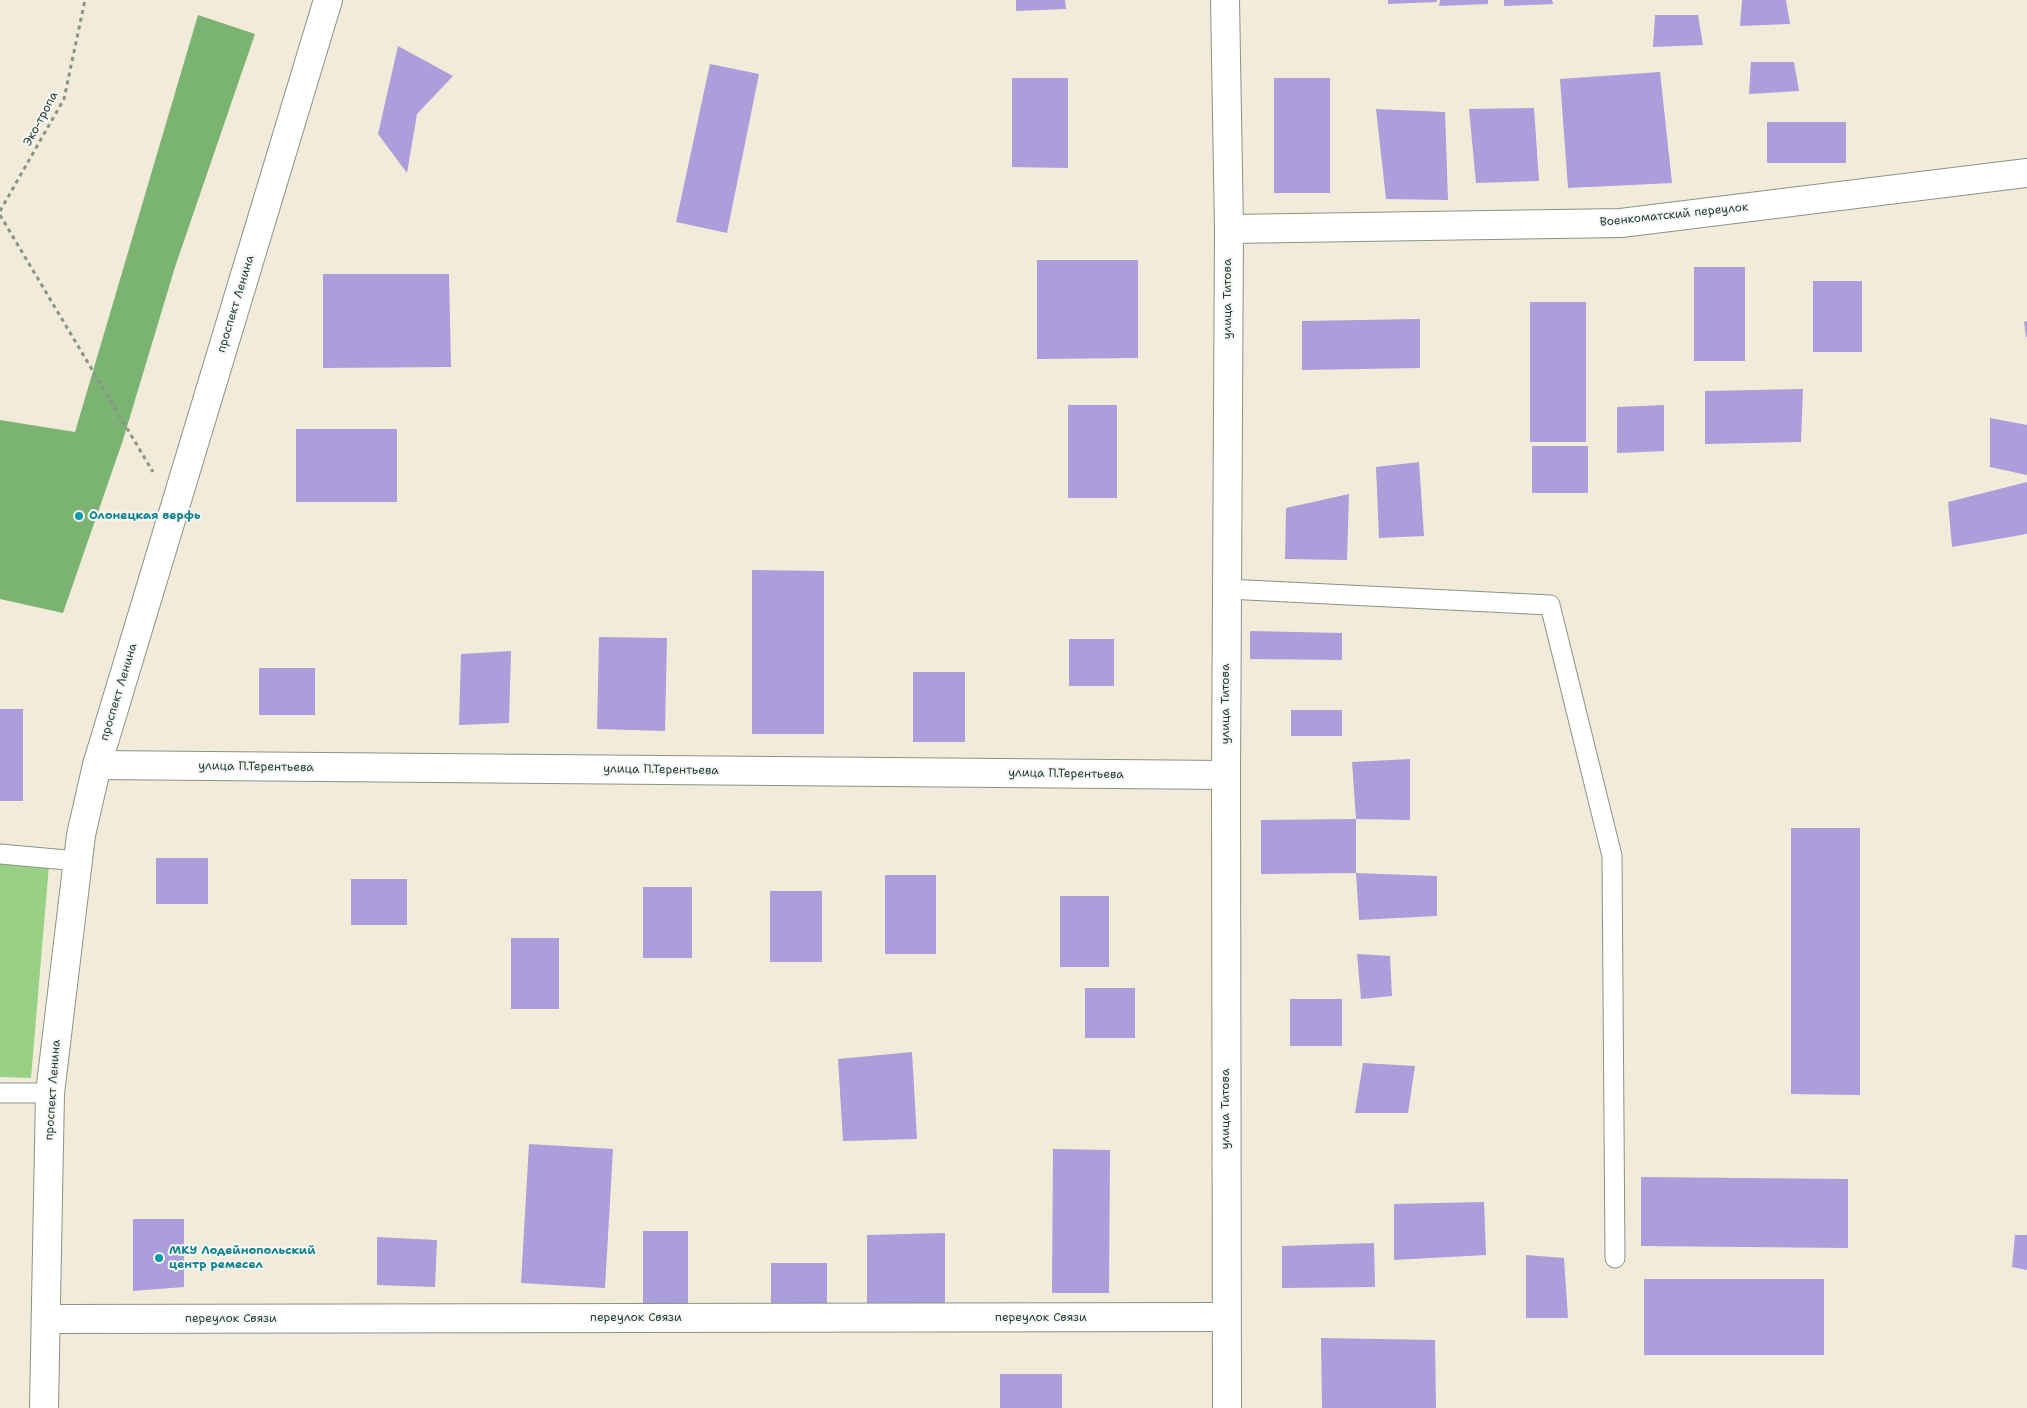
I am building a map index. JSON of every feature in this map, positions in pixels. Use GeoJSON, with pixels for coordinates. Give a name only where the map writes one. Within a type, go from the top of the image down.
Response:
{"type":"FeatureCollection","features":[{"type":"Feature","properties":{"kind":"street","name":"проспект Ленина"},"geometry":{"type":"LineString","coordinates":[[44,1408],[50,1093],[81,835],[97,765],[328,0]]}},
{"type":"Feature","properties":{"kind":"street","name":"улица Титова"},"geometry":{"type":"LineString","coordinates":[[1225,0],[1229,229],[1226,775],[1227,1408]]}},
{"type":"Feature","properties":{"kind":"street","name":"Военкоматский переулок"},"geometry":{"type":"LineString","coordinates":[[1229,229],[1621,223],[2027,173]]}},
{"type":"Feature","properties":{"kind":"street","name":"улица П.Терентьева"},"geometry":{"type":"LineString","coordinates":[[97,765],[1226,775]]}},
{"type":"Feature","properties":{"kind":"street","name":"переулок Связи"},"geometry":{"type":"LineString","coordinates":[[46,1319],[1226,1317]]}},
{"type":"Feature","properties":{"kind":"lane"},"geometry":{"type":"LineString","coordinates":[[1227,589],[1550,605],[1612,856],[1615,1258]]}},
{"type":"Feature","properties":{"kind":"lane"},"geometry":{"type":"LineString","coordinates":[[0,854],[78,861]]}},
{"type":"Feature","properties":{"kind":"lane"},"geometry":{"type":"LineString","coordinates":[[0,1093],[50,1093]]}},
{"type":"Feature","properties":{"kind":"path","name":"Эко-тропа"},"geometry":{"type":"LineString","coordinates":[[0,210],[64,99],[85,0]]}},
{"type":"Feature","properties":{"kind":"path"},"geometry":{"type":"LineString","coordinates":[[0,215],[174,508]]}},
{"type":"Feature","properties":{"kind":"green space"},"geometry":{"type":"Polygon","coordinates":[[[198,15],[255,34],[175,267],[123,440],[63,613],[0,599],[0,420],[75,432],[198,15]]]}},
{"type":"Feature","properties":{"kind":"green space"},"geometry":{"type":"Polygon","coordinates":[[[50,853],[31,1078],[0,1077],[0,859],[50,853]]]}},
{"type":"Feature","properties":{"kind":"building"},"geometry":{"type":"Polygon","coordinates":[[[1016,0],[1065,0],[1066,9],[1016,11],[1016,0]]]}},
{"type":"Feature","properties":{"kind":"building"},"geometry":{"type":"Polygon","coordinates":[[[1388,0],[1437,0],[1437,2],[1388,4],[1388,0]]]}},
{"type":"Feature","properties":{"kind":"building"},"geometry":{"type":"Polygon","coordinates":[[[1440,0],[1488,0],[1488,4],[1439,6],[1440,0]]]}},
{"type":"Feature","properties":{"kind":"building"},"geometry":{"type":"Polygon","coordinates":[[[1504,0],[1552,0],[1553,4],[1504,6],[1504,0]]]}},
{"type":"Feature","properties":{"kind":"building"},"geometry":{"type":"Polygon","coordinates":[[[1742,0],[1786,0],[1790,24],[1740,26],[1742,0]]]}},
{"type":"Feature","properties":{"kind":"building"},"geometry":{"type":"Polygon","coordinates":[[[1655,15],[1698,15],[1703,45],[1653,47],[1655,15]]]}},
{"type":"Feature","properties":{"kind":"building"},"geometry":{"type":"Polygon","coordinates":[[[398,46],[453,76],[417,114],[407,173],[378,134],[398,46]]]}},
{"type":"Feature","properties":{"kind":"building"},"geometry":{"type":"Polygon","coordinates":[[[1751,62],[1794,62],[1799,91],[1749,94],[1751,62]]]}},
{"type":"Feature","properties":{"kind":"building"},"geometry":{"type":"Polygon","coordinates":[[[710,64],[759,74],[727,233],[676,222],[710,64]]]}},
{"type":"Feature","properties":{"kind":"building"},"geometry":{"type":"Polygon","coordinates":[[[1660,72],[1672,183],[1568,188],[1560,79],[1660,72]]]}},
{"type":"Feature","properties":{"kind":"building"},"geometry":{"type":"Polygon","coordinates":[[[1012,78],[1068,78],[1068,168],[1012,167],[1012,78]]]}},
{"type":"Feature","properties":{"kind":"building"},"geometry":{"type":"Polygon","coordinates":[[[1274,78],[1330,78],[1330,193],[1274,193],[1274,78]]]}},
{"type":"Feature","properties":{"kind":"building"},"geometry":{"type":"Polygon","coordinates":[[[1534,108],[1539,181],[1476,183],[1469,109],[1534,108]]]}},
{"type":"Feature","properties":{"kind":"building"},"geometry":{"type":"Polygon","coordinates":[[[1376,109],[1445,112],[1448,200],[1386,199],[1376,109]]]}},
{"type":"Feature","properties":{"kind":"building"},"geometry":{"type":"Polygon","coordinates":[[[1767,122],[1846,122],[1846,163],[1767,163],[1767,122]]]}},
{"type":"Feature","properties":{"kind":"building"},"geometry":{"type":"Polygon","coordinates":[[[1037,260],[1138,260],[1138,358],[1037,359],[1037,260]]]}},
{"type":"Feature","properties":{"kind":"building"},"geometry":{"type":"Polygon","coordinates":[[[1694,267],[1745,267],[1745,361],[1694,361],[1694,267]]]}},
{"type":"Feature","properties":{"kind":"building"},"geometry":{"type":"Polygon","coordinates":[[[323,274],[449,274],[451,367],[323,368],[323,274]]]}},
{"type":"Feature","properties":{"kind":"building"},"geometry":{"type":"Polygon","coordinates":[[[1813,281],[1862,281],[1862,352],[1813,352],[1813,281]]]}},
{"type":"Feature","properties":{"kind":"building"},"geometry":{"type":"Polygon","coordinates":[[[1530,302],[1586,302],[1586,442],[1530,442],[1530,302]]]}},
{"type":"Feature","properties":{"kind":"building"},"geometry":{"type":"Polygon","coordinates":[[[1420,319],[1420,368],[1302,370],[1302,321],[1420,319]]]}},
{"type":"Feature","properties":{"kind":"building"},"geometry":{"type":"Polygon","coordinates":[[[2027,321],[2027,337],[2026,337],[2024,322],[2027,321]]]}},
{"type":"Feature","properties":{"kind":"building"},"geometry":{"type":"Polygon","coordinates":[[[1803,389],[1801,442],[1705,444],[1705,391],[1803,389]]]}},
{"type":"Feature","properties":{"kind":"building"},"geometry":{"type":"Polygon","coordinates":[[[1068,405],[1117,405],[1117,498],[1068,498],[1068,405]]]}},
{"type":"Feature","properties":{"kind":"building"},"geometry":{"type":"Polygon","coordinates":[[[1664,405],[1664,451],[1617,453],[1617,407],[1664,405]]]}},
{"type":"Feature","properties":{"kind":"building"},"geometry":{"type":"Polygon","coordinates":[[[1990,418],[2027,425],[2027,475],[1990,467],[1990,418]]]}},
{"type":"Feature","properties":{"kind":"building"},"geometry":{"type":"Polygon","coordinates":[[[296,429],[397,429],[397,502],[296,502],[296,429]]]}},
{"type":"Feature","properties":{"kind":"building"},"geometry":{"type":"Polygon","coordinates":[[[1532,446],[1588,446],[1588,493],[1532,493],[1532,446]]]}},
{"type":"Feature","properties":{"kind":"building"},"geometry":{"type":"Polygon","coordinates":[[[1419,462],[1424,536],[1379,538],[1376,467],[1419,462]]]}},
{"type":"Feature","properties":{"kind":"building"},"geometry":{"type":"Polygon","coordinates":[[[2027,482],[2027,534],[1952,547],[1948,502],[2027,482]]]}},
{"type":"Feature","properties":{"kind":"building"},"geometry":{"type":"Polygon","coordinates":[[[1349,494],[1347,560],[1285,559],[1286,508],[1349,494]]]}},
{"type":"Feature","properties":{"kind":"building"},"geometry":{"type":"Polygon","coordinates":[[[752,570],[824,571],[824,734],[752,734],[752,570]]]}},
{"type":"Feature","properties":{"kind":"building"},"geometry":{"type":"Polygon","coordinates":[[[1250,631],[1342,633],[1342,660],[1250,659],[1250,631]]]}},
{"type":"Feature","properties":{"kind":"building"},"geometry":{"type":"Polygon","coordinates":[[[599,637],[667,638],[665,731],[597,729],[599,637]]]}},
{"type":"Feature","properties":{"kind":"building"},"geometry":{"type":"Polygon","coordinates":[[[1069,639],[1114,639],[1114,686],[1069,686],[1069,639]]]}},
{"type":"Feature","properties":{"kind":"building"},"geometry":{"type":"Polygon","coordinates":[[[511,651],[509,723],[459,725],[461,654],[511,651]]]}},
{"type":"Feature","properties":{"kind":"building"},"geometry":{"type":"Polygon","coordinates":[[[259,668],[315,668],[315,715],[259,715],[259,668]]]}},
{"type":"Feature","properties":{"kind":"building"},"geometry":{"type":"Polygon","coordinates":[[[913,672],[965,672],[965,742],[913,742],[913,672]]]}},
{"type":"Feature","properties":{"kind":"building"},"geometry":{"type":"Polygon","coordinates":[[[0,709],[23,709],[23,801],[0,801],[0,709]]]}},
{"type":"Feature","properties":{"kind":"building"},"geometry":{"type":"Polygon","coordinates":[[[1291,710],[1342,710],[1342,736],[1291,736],[1291,710]]]}},
{"type":"Feature","properties":{"kind":"building"},"geometry":{"type":"Polygon","coordinates":[[[1410,759],[1410,820],[1356,819],[1352,762],[1410,759]]]}},
{"type":"Feature","properties":{"kind":"building"},"geometry":{"type":"Polygon","coordinates":[[[1356,819],[1356,873],[1261,874],[1261,820],[1356,819]]]}},
{"type":"Feature","properties":{"kind":"building"},"geometry":{"type":"Polygon","coordinates":[[[1791,828],[1860,828],[1860,1095],[1791,1094],[1791,828]]]}},
{"type":"Feature","properties":{"kind":"building"},"geometry":{"type":"Polygon","coordinates":[[[156,858],[208,858],[208,904],[156,904],[156,858]]]}},
{"type":"Feature","properties":{"kind":"building"},"geometry":{"type":"Polygon","coordinates":[[[1356,873],[1437,876],[1437,916],[1359,920],[1356,873]]]}},
{"type":"Feature","properties":{"kind":"building"},"geometry":{"type":"Polygon","coordinates":[[[885,875],[936,875],[936,954],[885,954],[885,875]]]}},
{"type":"Feature","properties":{"kind":"building"},"geometry":{"type":"Polygon","coordinates":[[[351,879],[407,879],[407,925],[351,925],[351,879]]]}},
{"type":"Feature","properties":{"kind":"building"},"geometry":{"type":"Polygon","coordinates":[[[643,887],[692,887],[692,958],[643,958],[643,887]]]}},
{"type":"Feature","properties":{"kind":"building"},"geometry":{"type":"Polygon","coordinates":[[[770,891],[822,891],[822,962],[770,962],[770,891]]]}},
{"type":"Feature","properties":{"kind":"building"},"geometry":{"type":"Polygon","coordinates":[[[1060,896],[1109,896],[1109,967],[1060,967],[1060,896]]]}},
{"type":"Feature","properties":{"kind":"building"},"geometry":{"type":"Polygon","coordinates":[[[511,938],[559,938],[559,1009],[511,1009],[511,938]]]}},
{"type":"Feature","properties":{"kind":"building"},"geometry":{"type":"Polygon","coordinates":[[[1357,954],[1390,956],[1392,996],[1361,999],[1357,954]]]}},
{"type":"Feature","properties":{"kind":"building"},"geometry":{"type":"Polygon","coordinates":[[[1085,988],[1135,988],[1135,1038],[1085,1038],[1085,988]]]}},
{"type":"Feature","properties":{"kind":"building"},"geometry":{"type":"Polygon","coordinates":[[[1290,999],[1342,999],[1342,1046],[1290,1046],[1290,999]]]}},
{"type":"Feature","properties":{"kind":"building"},"geometry":{"type":"Polygon","coordinates":[[[912,1052],[917,1139],[843,1141],[838,1059],[912,1052]]]}},
{"type":"Feature","properties":{"kind":"building"},"geometry":{"type":"Polygon","coordinates":[[[1363,1063],[1415,1066],[1408,1113],[1355,1113],[1363,1063]]]}},
{"type":"Feature","properties":{"kind":"building"},"geometry":{"type":"Polygon","coordinates":[[[529,1144],[613,1149],[605,1288],[521,1283],[529,1144]]]}},
{"type":"Feature","properties":{"kind":"building"},"geometry":{"type":"Polygon","coordinates":[[[1053,1149],[1110,1150],[1109,1293],[1052,1293],[1053,1149]]]}},
{"type":"Feature","properties":{"kind":"building"},"geometry":{"type":"Polygon","coordinates":[[[1641,1177],[1848,1179],[1848,1248],[1641,1246],[1641,1177]]]}},
{"type":"Feature","properties":{"kind":"building"},"geometry":{"type":"Polygon","coordinates":[[[1484,1202],[1486,1255],[1394,1260],[1394,1204],[1484,1202]]]}},
{"type":"Feature","properties":{"kind":"building"},"geometry":{"type":"Polygon","coordinates":[[[133,1219],[184,1219],[184,1287],[133,1291],[133,1219]]]}},
{"type":"Feature","properties":{"kind":"building"},"geometry":{"type":"Polygon","coordinates":[[[643,1231],[688,1231],[688,1306],[643,1305],[643,1231]]]}},
{"type":"Feature","properties":{"kind":"building"},"geometry":{"type":"Polygon","coordinates":[[[945,1233],[945,1310],[867,1306],[867,1235],[945,1233]]]}},
{"type":"Feature","properties":{"kind":"building"},"geometry":{"type":"Polygon","coordinates":[[[2015,1235],[2027,1235],[2027,1270],[2012,1267],[2015,1235]]]}},
{"type":"Feature","properties":{"kind":"building"},"geometry":{"type":"Polygon","coordinates":[[[377,1237],[437,1240],[435,1287],[377,1285],[377,1237]]]}},
{"type":"Feature","properties":{"kind":"building"},"geometry":{"type":"Polygon","coordinates":[[[1374,1243],[1375,1287],[1282,1288],[1282,1246],[1374,1243]]]}},
{"type":"Feature","properties":{"kind":"building"},"geometry":{"type":"Polygon","coordinates":[[[1526,1255],[1564,1258],[1568,1318],[1526,1318],[1526,1255]]]}},
{"type":"Feature","properties":{"kind":"building"},"geometry":{"type":"Polygon","coordinates":[[[771,1263],[827,1263],[827,1309],[771,1309],[771,1263]]]}},
{"type":"Feature","properties":{"kind":"building"},"geometry":{"type":"Polygon","coordinates":[[[1644,1279],[1824,1279],[1824,1355],[1644,1355],[1644,1279]]]}},
{"type":"Feature","properties":{"kind":"building"},"geometry":{"type":"Polygon","coordinates":[[[1321,1338],[1435,1340],[1436,1408],[1322,1408],[1321,1338]]]}},
{"type":"Feature","properties":{"kind":"building"},"geometry":{"type":"Polygon","coordinates":[[[1000,1374],[1062,1374],[1062,1408],[1000,1408],[1000,1374]]]}},
{"type":"Feature","properties":{"kind":"place","name":"Олонецкая верфь"},"geometry":{"type":"Point","coordinates":[79,516]}},
{"type":"Feature","properties":{"kind":"place","name":"МКУ Лодейнопольский центр ремесел"},"geometry":{"type":"Point","coordinates":[159,1258]}}]}
